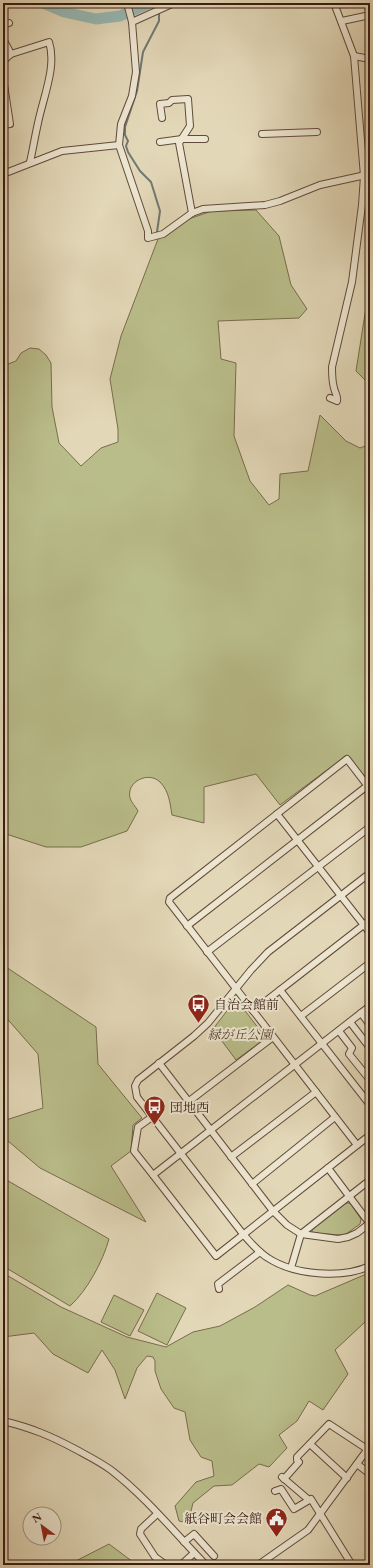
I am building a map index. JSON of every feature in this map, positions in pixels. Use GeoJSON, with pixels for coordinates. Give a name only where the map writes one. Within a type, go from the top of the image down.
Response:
{"type":"FeatureCollection","features":[{"type":"Feature","properties":{"kind":"street"},"geometry":{"type":"LineString","coordinates":[[127,3],[132,20],[136,72],[132,96],[121,124],[119,146],[148,231],[148,238],[164,234],[192,213],[202,209],[265,205],[280,201],[320,185],[367,175]]}},
{"type":"Feature","properties":{"kind":"street"},"geometry":{"type":"LineString","coordinates":[[132,20],[174,3]]}},
{"type":"Feature","properties":{"kind":"street"},"geometry":{"type":"LineString","coordinates":[[330,398],[338,401],[338,396],[334,390],[332,379],[332,367],[352,282],[367,175],[354,56],[334,3]]}},
{"type":"Feature","properties":{"kind":"street"},"geometry":{"type":"LineString","coordinates":[[342,22],[370,15]]}},
{"type":"Feature","properties":{"kind":"street"},"geometry":{"type":"LineString","coordinates":[[3,39],[11,54]]}},
{"type":"Feature","properties":{"kind":"street"},"geometry":{"type":"LineString","coordinates":[[3,61],[11,54],[49,42],[52,52],[50,70],[37,124],[30,162]]}},
{"type":"Feature","properties":{"kind":"street"},"geometry":{"type":"LineString","coordinates":[[354,56],[370,59]]}},
{"type":"Feature","properties":{"kind":"street"},"geometry":{"type":"LineString","coordinates":[[3,78],[10,124],[3,125]]}},
{"type":"Feature","properties":{"kind":"street"},"geometry":{"type":"LineString","coordinates":[[162,118],[160,104],[169,103],[172,100],[188,100],[190,126],[179,143],[192,213]]}},
{"type":"Feature","properties":{"kind":"street"},"geometry":{"type":"LineString","coordinates":[[262,134],[317,132]]}},
{"type":"Feature","properties":{"kind":"street"},"geometry":{"type":"LineString","coordinates":[[160,142],[182,139],[205,139]]}},
{"type":"Feature","properties":{"kind":"street"},"geometry":{"type":"LineString","coordinates":[[3,174],[30,162],[62,151],[119,146]]}},
{"type":"Feature","properties":{"kind":"street"},"geometry":{"type":"LineString","coordinates":[[187,926],[298,840],[369,788],[347,759],[170,898],[169,902],[187,926],[236,990],[294,1065],[316,1092],[335,1118],[357,1145]]}},
{"type":"Feature","properties":{"kind":"street"},"geometry":{"type":"LineString","coordinates":[[277,814],[370,933]]}},
{"type":"Feature","properties":{"kind":"street"},"geometry":{"type":"LineString","coordinates":[[207,952],[370,827]]}},
{"type":"Feature","properties":{"kind":"street"},"geometry":{"type":"LineString","coordinates":[[370,873],[268,952],[251,970],[203,1028],[138,1080],[135,1086],[137,1097],[152,1117],[243,1234],[269,1259],[291,1268],[310,1272],[339,1273],[362,1270],[370,1266]]}},
{"type":"Feature","properties":{"kind":"street"},"geometry":{"type":"LineString","coordinates":[[253,1011],[370,920]]}},
{"type":"Feature","properties":{"kind":"street"},"geometry":{"type":"LineString","coordinates":[[301,1016],[370,962]]}},
{"type":"Feature","properties":{"kind":"street"},"geometry":{"type":"LineString","coordinates":[[280,990],[370,1105]]}},
{"type":"Feature","properties":{"kind":"street"},"geometry":{"type":"LineString","coordinates":[[152,1175],[370,1006]]}},
{"type":"Feature","properties":{"kind":"street"},"geometry":{"type":"LineString","coordinates":[[361,1013],[370,1025]]}},
{"type":"Feature","properties":{"kind":"street"},"geometry":{"type":"LineString","coordinates":[[350,1022],[370,1048]]}},
{"type":"Feature","properties":{"kind":"street"},"geometry":{"type":"LineString","coordinates":[[339,1031],[352,1048],[350,1054],[370,1080]]}},
{"type":"Feature","properties":{"kind":"street"},"geometry":{"type":"LineString","coordinates":[[188,1102],[273,1037]]}},
{"type":"Feature","properties":{"kind":"street"},"geometry":{"type":"LineString","coordinates":[[158,1063],[273,1211],[287,1225],[301,1234],[338,1239],[348,1237],[370,1224],[328,1168]]}},
{"type":"Feature","properties":{"kind":"street"},"geometry":{"type":"LineString","coordinates":[[232,1158],[316,1092]]}},
{"type":"Feature","properties":{"kind":"street"},"geometry":{"type":"LineString","coordinates":[[152,1117],[138,1127],[134,1151],[216,1256],[370,1135]]}},
{"type":"Feature","properties":{"kind":"street"},"geometry":{"type":"LineString","coordinates":[[252,1184],[335,1118]]}},
{"type":"Feature","properties":{"kind":"street"},"geometry":{"type":"LineString","coordinates":[[291,1268],[301,1234],[370,1180]]}},
{"type":"Feature","properties":{"kind":"street"},"geometry":{"type":"LineString","coordinates":[[219,1288],[218,1284],[260,1252]]}},
{"type":"Feature","properties":{"kind":"street"},"geometry":{"type":"LineString","coordinates":[[3,1421],[28,1427],[48,1435],[110,1469],[138,1493],[206,1565]]}},
{"type":"Feature","properties":{"kind":"street"},"geometry":{"type":"LineString","coordinates":[[258,1565],[308,1530],[320,1514],[347,1478],[368,1448],[330,1424],[297,1456],[297,1460],[300,1462],[283,1478],[309,1500],[311,1499],[320,1514],[351,1564]]}},
{"type":"Feature","properties":{"kind":"street"},"geometry":{"type":"LineString","coordinates":[[310,1444],[347,1478]]}},
{"type":"Feature","properties":{"kind":"street"},"geometry":{"type":"LineString","coordinates":[[357,1464],[370,1474]]}},
{"type":"Feature","properties":{"kind":"street"},"geometry":{"type":"LineString","coordinates":[[275,1491],[280,1489],[294,1509],[309,1500]]}},
{"type":"Feature","properties":{"kind":"street"},"geometry":{"type":"LineString","coordinates":[[157,1514],[140,1529],[140,1534],[155,1558],[166,1565]]}},
{"type":"Feature","properties":{"kind":"street"},"geometry":{"type":"LineString","coordinates":[[184,1542],[194,1534],[214,1556]]}},
{"type":"Feature","properties":{"kind":"street"},"geometry":{"type":"LineString","coordinates":[[180,1565],[194,1552]]}},
{"type":"Feature","properties":{"kind":"green space"},"geometry":{"type":"Polygon","coordinates":[[[256,210],[279,236],[291,285],[307,309],[299,318],[218,321],[221,359],[236,363],[234,436],[250,481],[269,505],[279,499],[280,474],[308,471],[320,415],[346,441],[360,448],[370,444],[370,783],[347,755],[280,805],[256,774],[204,787],[204,823],[172,815],[169,797],[165,789],[160,782],[150,777],[139,780],[131,787],[130,798],[138,811],[127,831],[81,847],[46,847],[3,833],[3,366],[16,361],[21,353],[30,348],[39,349],[46,355],[51,363],[52,407],[59,443],[81,466],[101,448],[118,442],[118,429],[110,379],[121,336],[158,239],[177,223],[212,211],[256,210]]]}},
{"type":"Feature","properties":{"kind":"green space"},"geometry":{"type":"Polygon","coordinates":[[[370,282],[370,385],[356,371],[370,282]]]}},
{"type":"Feature","properties":{"kind":"green space"},"geometry":{"type":"Polygon","coordinates":[[[3,965],[96,1027],[98,1064],[142,1118],[133,1125],[131,1151],[111,1166],[146,1222],[40,1168],[8,1141],[3,1145],[3,1121],[43,1108],[38,1054],[3,1014],[3,965]]]}},
{"type":"Feature","properties":{"kind":"green space","name":"緑が丘公園"},"geometry":{"type":"Polygon","coordinates":[[[236,999],[266,1038],[236,1060],[213,1029],[236,999]]]}},
{"type":"Feature","properties":{"kind":"green space"},"geometry":{"type":"Polygon","coordinates":[[[3,1178],[109,1239],[103,1257],[94,1275],[70,1306],[3,1266],[3,1178]]]}},
{"type":"Feature","properties":{"kind":"green space"},"geometry":{"type":"Polygon","coordinates":[[[346,1203],[350,1203],[361,1219],[360,1224],[346,1234],[341,1235],[312,1233],[312,1229],[346,1203]]]}},
{"type":"Feature","properties":{"kind":"green space"},"geometry":{"type":"Polygon","coordinates":[[[370,1271],[370,1320],[365,1322],[335,1350],[348,1374],[323,1410],[309,1401],[297,1421],[279,1435],[287,1448],[269,1467],[259,1464],[232,1485],[214,1486],[193,1503],[188,1523],[179,1521],[175,1506],[196,1482],[214,1476],[212,1461],[201,1457],[190,1440],[185,1412],[174,1408],[161,1389],[155,1371],[155,1361],[153,1357],[147,1356],[137,1368],[125,1399],[115,1370],[102,1350],[88,1373],[53,1354],[34,1333],[3,1337],[3,1273],[61,1307],[127,1337],[166,1347],[193,1332],[220,1326],[255,1307],[288,1285],[315,1296],[370,1271]]]}},
{"type":"Feature","properties":{"kind":"green space"},"geometry":{"type":"Polygon","coordinates":[[[157,1293],[186,1308],[167,1345],[138,1331],[157,1293]]]}},
{"type":"Feature","properties":{"kind":"green space"},"geometry":{"type":"Polygon","coordinates":[[[114,1295],[144,1310],[130,1336],[101,1322],[114,1295]]]}},
{"type":"Feature","properties":{"kind":"green space"},"geometry":{"type":"Polygon","coordinates":[[[109,1544],[137,1565],[68,1565],[109,1544]]]}},
{"type":"Feature","properties":{"kind":"waterway"},"geometry":{"type":"LineString","coordinates":[[43,3],[64,12],[96,19],[120,16],[150,3]]}},
{"type":"Feature","properties":{"kind":"waterway"},"geometry":{"type":"LineString","coordinates":[[157,232],[160,211],[151,182],[140,171],[128,152],[126,146],[128,141],[125,135],[125,127],[137,91],[143,52],[159,21],[159,13]]}},
{"type":"Feature","properties":{"kind":"place","name":"自治会館前"},"geometry":{"type":"Point","coordinates":[199,1024]}},
{"type":"Feature","properties":{"kind":"place","name":"団地西"},"geometry":{"type":"Point","coordinates":[154,1126]}},
{"type":"Feature","properties":{"kind":"place","name":"紙谷町会会館"},"geometry":{"type":"Point","coordinates":[277,1538]}}]}
